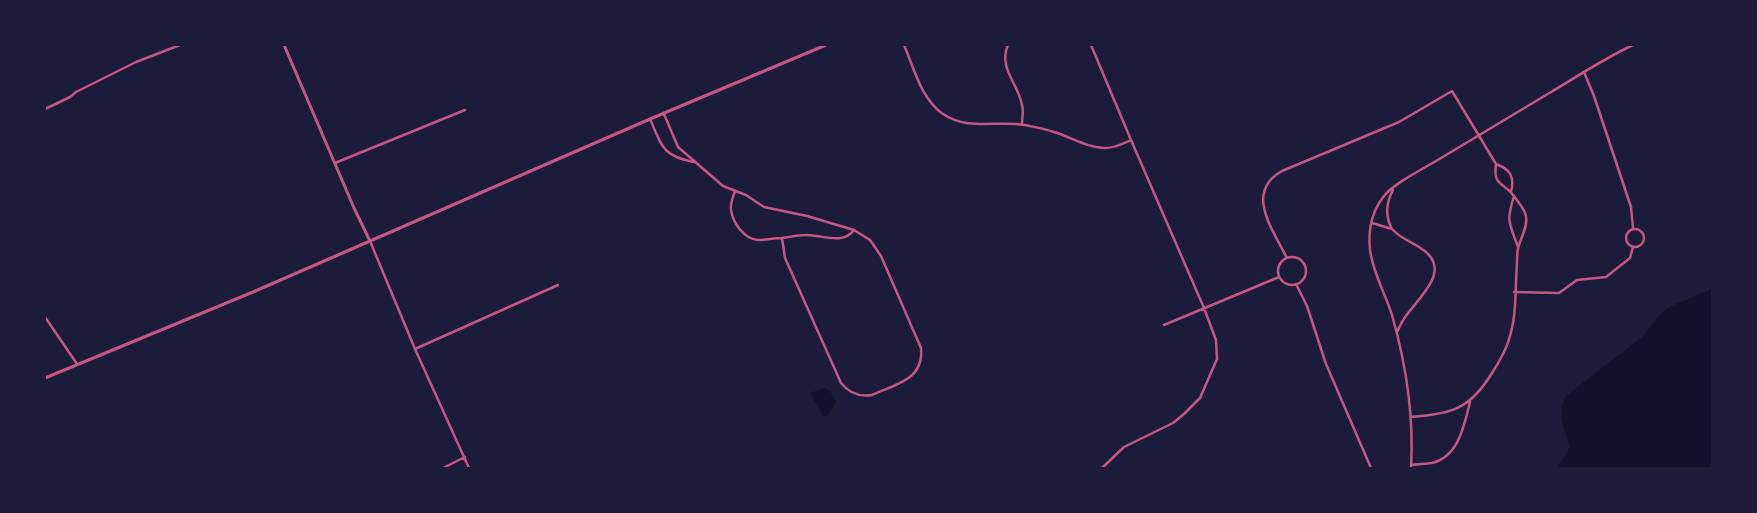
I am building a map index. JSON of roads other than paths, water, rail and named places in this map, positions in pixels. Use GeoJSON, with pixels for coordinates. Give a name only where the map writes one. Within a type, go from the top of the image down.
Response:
{"type":"FeatureCollection","features":[{"type":"Feature","properties":{"kind":"street"},"geometry":{"type":"LineString","coordinates":[[45,109],[70,98],[76,92],[136,62],[180,45]]}},
{"type":"Feature","properties":{"kind":"street"},"geometry":{"type":"LineString","coordinates":[[284,45],[415,349],[469,468]]}},
{"type":"Feature","properties":{"kind":"street"},"geometry":{"type":"LineString","coordinates":[[45,378],[253,292],[650,119],[826,45]]}},
{"type":"Feature","properties":{"kind":"street"},"geometry":{"type":"LineString","coordinates":[[904,45],[926,96],[943,114],[962,122],[1022,124],[1105,148],[1131,140]]}},
{"type":"Feature","properties":{"kind":"street"},"geometry":{"type":"LineString","coordinates":[[1008,45],[1004,54],[1005,63],[1023,106],[1022,124]]}},
{"type":"Feature","properties":{"kind":"street"},"geometry":{"type":"LineString","coordinates":[[1091,45],[1204,308],[1216,340],[1218,351],[1215,366],[1200,398],[1173,423],[1124,447],[1102,468]]}},
{"type":"Feature","properties":{"kind":"street"},"geometry":{"type":"LineString","coordinates":[[1470,402],[1460,438],[1454,448],[1444,458],[1432,463],[1412,466],[1411,417],[1406,379],[1397,333],[1370,251],[1372,223],[1382,200],[1395,187],[1478,135],[1633,45]]}},
{"type":"Feature","properties":{"kind":"street"},"geometry":{"type":"LineString","coordinates":[[1584,72],[1594,96],[1631,207],[1633,228]]}},
{"type":"Feature","properties":{"kind":"street"},"geometry":{"type":"LineString","coordinates":[[1287,258],[1266,214],[1262,201],[1266,185],[1272,177],[1399,122],[1452,91],[1496,164],[1506,168],[1510,173],[1513,182],[1511,192]]}},
{"type":"Feature","properties":{"kind":"street"},"geometry":{"type":"LineString","coordinates":[[335,163],[465,110]]}},
{"type":"Feature","properties":{"kind":"street"},"geometry":{"type":"LineString","coordinates":[[664,114],[678,147],[723,186],[746,195],[764,208],[807,216],[854,230],[870,240],[881,256],[921,348],[921,359],[918,369],[910,378],[866,396],[852,393],[841,383],[785,258],[782,238]]}},
{"type":"Feature","properties":{"kind":"street"},"geometry":{"type":"LineString","coordinates":[[650,119],[667,152],[678,159],[695,163]]}},
{"type":"Feature","properties":{"kind":"street"},"geometry":{"type":"LineString","coordinates":[[1411,417],[1451,411],[1470,402],[1484,387],[1510,338],[1518,247],[1526,227],[1526,218],[1524,210],[1511,192],[1496,181],[1494,173],[1496,164]]}},
{"type":"Feature","properties":{"kind":"street"},"geometry":{"type":"LineString","coordinates":[[1395,187],[1387,210],[1388,221],[1399,237],[1429,254],[1435,267],[1435,274],[1431,283],[1402,321],[1397,333]]}},
{"type":"Feature","properties":{"kind":"street"},"geometry":{"type":"LineString","coordinates":[[735,191],[731,211],[738,227],[743,233],[757,240],[806,235],[835,239],[850,235],[854,230]]}},
{"type":"Feature","properties":{"kind":"street"},"geometry":{"type":"LineString","coordinates":[[1514,196],[1509,211],[1509,222],[1518,247]]}},
{"type":"Feature","properties":{"kind":"street"},"geometry":{"type":"LineString","coordinates":[[1372,223],[1392,229]]}},
{"type":"Feature","properties":{"kind":"street"},"geometry":{"type":"LineString","coordinates":[[1633,228],[1640,230],[1644,238],[1640,246],[1634,247],[1628,244],[1625,239],[1627,233],[1633,228]]}},
{"type":"Feature","properties":{"kind":"street"},"geometry":{"type":"LineString","coordinates":[[1514,292],[1560,293],[1577,280],[1606,277],[1630,258],[1634,247]]}},
{"type":"Feature","properties":{"kind":"street"},"geometry":{"type":"LineString","coordinates":[[1294,257],[1299,259],[1305,266],[1303,279],[1296,284],[1284,283],[1279,277],[1279,264],[1287,258],[1294,257]]}},
{"type":"Feature","properties":{"kind":"street"},"geometry":{"type":"LineString","coordinates":[[1164,325],[1279,277]]}},
{"type":"Feature","properties":{"kind":"street"},"geometry":{"type":"LineString","coordinates":[[1296,284],[1306,306],[1326,364],[1371,468]]}},
{"type":"Feature","properties":{"kind":"street"},"geometry":{"type":"LineString","coordinates":[[415,349],[558,285]]}},
{"type":"Feature","properties":{"kind":"street"},"geometry":{"type":"LineString","coordinates":[[45,317],[77,364]]}},
{"type":"Feature","properties":{"kind":"street"},"geometry":{"type":"LineString","coordinates":[[443,468],[465,457]]}}]}
